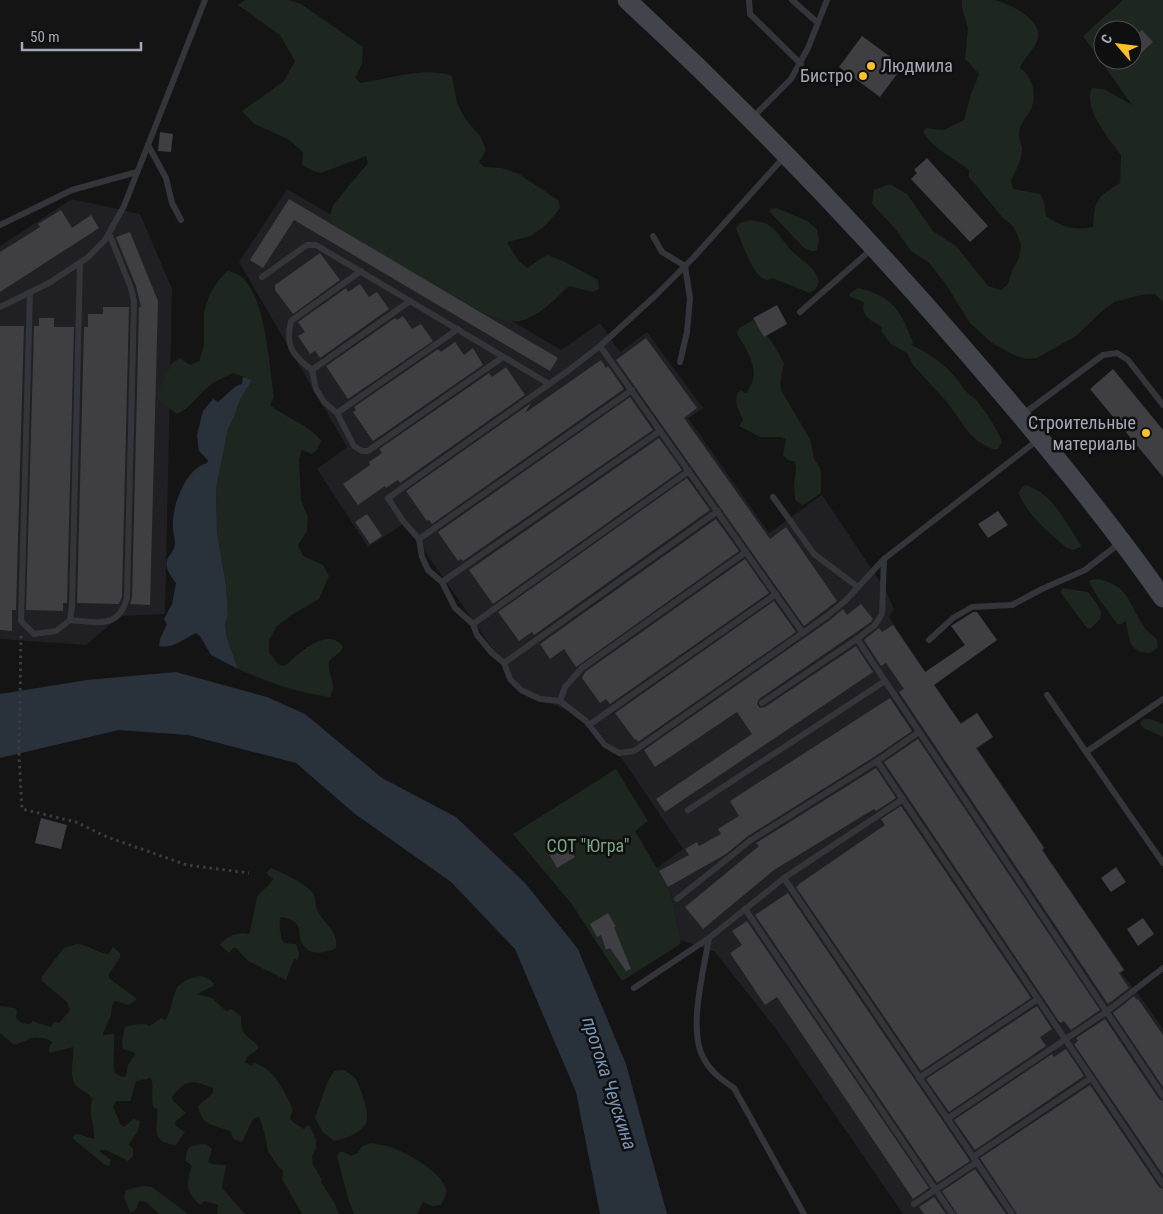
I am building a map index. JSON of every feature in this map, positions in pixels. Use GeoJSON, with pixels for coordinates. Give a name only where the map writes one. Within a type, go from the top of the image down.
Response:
{"type":"FeatureCollection","features":[{"type":"Feature","properties":{"kind":"main road"},"geometry":{"type":"LineString","coordinates":[[627,0],[751,118],[874,247],[1039,438],[1163,598]]}},
{"type":"Feature","properties":{"kind":"lane"},"geometry":{"type":"LineString","coordinates":[[0,307],[50,283],[80,263],[105,240],[124,206],[205,0]]}},
{"type":"Feature","properties":{"kind":"lane"},"geometry":{"type":"LineString","coordinates":[[749,0],[750,14],[801,64]]}},
{"type":"Feature","properties":{"kind":"lane"},"geometry":{"type":"LineString","coordinates":[[792,0],[818,23]]}},
{"type":"Feature","properties":{"kind":"lane"},"geometry":{"type":"LineString","coordinates":[[751,118],[791,79],[801,64],[827,0]]}},
{"type":"Feature","properties":{"kind":"lane"},"geometry":{"type":"LineString","coordinates":[[148,145],[166,178],[172,204],[181,220]]}},
{"type":"Feature","properties":{"kind":"lane"},"geometry":{"type":"LineString","coordinates":[[787,154],[685,266],[600,346],[388,498],[403,521],[419,539],[422,557],[428,570],[442,582],[455,608],[473,624],[477,635],[492,653],[504,663],[510,679],[521,690],[540,699],[560,702],[589,725],[605,745],[619,753],[634,751],[827,616],[884,559],[1039,438]]}},
{"type":"Feature","properties":{"kind":"lane"},"geometry":{"type":"LineString","coordinates":[[0,225],[72,190],[137,172]]}},
{"type":"Feature","properties":{"kind":"lane"},"geometry":{"type":"LineString","coordinates":[[70,620],[100,623],[115,620],[124,608],[126,598],[134,301],[131,288],[109,233]]}},
{"type":"Feature","properties":{"kind":"lane"},"geometry":{"type":"LineString","coordinates":[[653,236],[662,252],[685,266],[690,298],[687,332],[680,362]]}},
{"type":"Feature","properties":{"kind":"lane"},"geometry":{"type":"LineString","coordinates":[[262,277],[307,245],[316,245],[549,384]]}},
{"type":"Feature","properties":{"kind":"lane"},"geometry":{"type":"LineString","coordinates":[[800,312],[874,247]]}},
{"type":"Feature","properties":{"kind":"lane"},"geometry":{"type":"LineString","coordinates":[[30,292],[21,621],[34,634],[56,631],[70,620],[72,606],[80,263]]}},
{"type":"Feature","properties":{"kind":"lane"},"geometry":{"type":"LineString","coordinates":[[361,271],[291,321],[288,335],[290,347],[298,359],[312,370],[316,389],[324,402],[337,412],[354,446],[362,451],[368,451],[503,357]]}},
{"type":"Feature","properties":{"kind":"lane"},"geometry":{"type":"LineString","coordinates":[[312,370],[410,301]]}},
{"type":"Feature","properties":{"kind":"lane"},"geometry":{"type":"LineString","coordinates":[[337,412],[458,329]]}},
{"type":"Feature","properties":{"kind":"lane"},"geometry":{"type":"LineString","coordinates":[[600,346],[803,633]]}},
{"type":"Feature","properties":{"kind":"lane"},"geometry":{"type":"LineString","coordinates":[[1020,416],[1103,355],[1117,353],[1128,360],[1163,405]]}},
{"type":"Feature","properties":{"kind":"lane"},"geometry":{"type":"LineString","coordinates":[[419,539],[632,390]]}},
{"type":"Feature","properties":{"kind":"lane"},"geometry":{"type":"LineString","coordinates":[[442,582],[660,431]]}},
{"type":"Feature","properties":{"kind":"lane"},"geometry":{"type":"LineString","coordinates":[[473,624],[689,471]]}},
{"type":"Feature","properties":{"kind":"lane"},"geometry":{"type":"LineString","coordinates":[[773,497],[814,554],[858,587]]}},
{"type":"Feature","properties":{"kind":"lane"},"geometry":{"type":"LineString","coordinates":[[504,663],[718,511]]}},
{"type":"Feature","properties":{"kind":"lane"},"geometry":{"type":"LineString","coordinates":[[929,640],[953,618],[972,607],[1012,605],[1085,570],[1121,542]]}},
{"type":"Feature","properties":{"kind":"lane"},"geometry":{"type":"LineString","coordinates":[[560,702],[565,687],[582,668],[746,552]]}},
{"type":"Feature","properties":{"kind":"lane"},"geometry":{"type":"LineString","coordinates":[[762,703],[875,625],[882,614],[884,559]]}},
{"type":"Feature","properties":{"kind":"lane"},"geometry":{"type":"LineString","coordinates":[[589,725],[776,594]]}},
{"type":"Feature","properties":{"kind":"lane"},"geometry":{"type":"LineString","coordinates":[[857,639],[1163,1096]]}},
{"type":"Feature","properties":{"kind":"lane"},"geometry":{"type":"LineString","coordinates":[[688,810],[886,682]]}},
{"type":"Feature","properties":{"kind":"lane"},"geometry":{"type":"LineString","coordinates":[[1047,695],[1163,863]]}},
{"type":"Feature","properties":{"kind":"lane"},"geometry":{"type":"LineString","coordinates":[[1086,752],[1163,699]]}},
{"type":"Feature","properties":{"kind":"lane"},"geometry":{"type":"LineString","coordinates":[[676,899],[751,840],[878,761],[920,732]]}},
{"type":"Feature","properties":{"kind":"lane"},"geometry":{"type":"LineString","coordinates":[[878,761],[1163,1184]]}},
{"type":"Feature","properties":{"kind":"lane"},"geometry":{"type":"LineString","coordinates":[[634,988],[709,938],[784,878],[903,799]]}},
{"type":"Feature","properties":{"kind":"lane"},"geometry":{"type":"LineString","coordinates":[[784,878],[1012,1214]]}},
{"type":"Feature","properties":{"kind":"lane"},"geometry":{"type":"LineString","coordinates":[[745,909],[952,1214]]}},
{"type":"Feature","properties":{"kind":"lane"},"geometry":{"type":"LineString","coordinates":[[709,938],[697,1009],[696,1039],[703,1058],[712,1070],[734,1088],[804,1214]]}},
{"type":"Feature","properties":{"kind":"lane"},"geometry":{"type":"LineString","coordinates":[[947,1119],[1106,1012],[1163,968]]}},
{"type":"Feature","properties":{"kind":"lane"},"geometry":{"type":"LineString","coordinates":[[920,1078],[1038,999]]}},
{"type":"Feature","properties":{"kind":"lane"},"geometry":{"type":"LineString","coordinates":[[914,1204],[1091,1078]]}},
{"type":"Feature","properties":{"kind":"path"},"geometry":{"type":"LineString","coordinates":[[21,621],[19,756],[22,809],[76,822],[107,837],[187,865],[249,873]]}},
{"type":"Feature","properties":{"kind":"shaded area"},"geometry":{"type":"Polygon","coordinates":[[[287,189],[561,350],[600,323],[620,352],[647,332],[703,408],[688,418],[769,533],[822,495],[885,589],[894,609],[889,617],[960,723],[977,712],[993,737],[978,749],[1045,848],[1043,850],[1125,970],[1121,973],[1163,1029],[1163,1214],[903,1214],[776,1029],[715,952],[681,940],[670,891],[655,869],[683,849],[625,763],[588,719],[523,692],[405,523],[368,547],[317,469],[347,447],[239,262],[287,189]]]}},
{"type":"Feature","properties":{"kind":"shaded area"},"geometry":{"type":"Polygon","coordinates":[[[72,199],[140,214],[172,289],[165,614],[120,616],[86,645],[0,639],[0,246],[72,199]]]}},
{"type":"Feature","properties":{"kind":"green space"},"geometry":{"type":"Polygon","coordinates":[[[245,0],[288,0],[301,4],[363,47],[362,64],[355,78],[361,83],[407,74],[431,72],[452,76],[457,103],[466,120],[480,136],[486,150],[479,162],[484,167],[502,168],[519,174],[558,200],[560,208],[546,225],[531,236],[507,242],[518,260],[527,268],[547,255],[563,261],[598,280],[599,289],[593,292],[569,286],[547,306],[527,319],[520,321],[504,320],[481,312],[424,281],[329,220],[333,205],[368,163],[366,156],[321,173],[313,171],[302,165],[303,152],[288,139],[254,124],[242,111],[284,81],[295,61],[280,35],[238,5],[245,0]]]}},
{"type":"Feature","properties":{"kind":"green space"},"geometry":{"type":"Polygon","coordinates":[[[962,0],[994,0],[1015,8],[1030,18],[1035,24],[1038,38],[1020,68],[1031,81],[1034,100],[1020,128],[1021,156],[1011,180],[1013,189],[1040,194],[1044,202],[1046,216],[1057,223],[1079,229],[1093,227],[1098,200],[1120,183],[1121,155],[1104,132],[1094,114],[1090,96],[1092,88],[1104,89],[1132,105],[1107,70],[1143,70],[1143,20],[1101,20],[1123,0],[1163,0],[1163,302],[1155,294],[1141,295],[1114,302],[1076,336],[1037,358],[1026,359],[1012,354],[992,343],[970,323],[945,283],[929,263],[911,251],[893,226],[872,204],[874,190],[890,184],[907,194],[933,231],[957,247],[988,286],[1001,290],[1008,284],[1019,258],[1021,246],[1013,226],[1003,218],[969,177],[969,170],[939,149],[923,132],[926,128],[944,130],[964,120],[979,74],[965,59],[968,29],[962,0]]]}},
{"type":"Feature","properties":{"kind":"green space"},"geometry":{"type":"Polygon","coordinates":[[[1093,27],[1093,50],[1083,36],[1093,27]]]}},
{"type":"Feature","properties":{"kind":"green space"},"geometry":{"type":"Polygon","coordinates":[[[777,208],[807,221],[817,229],[819,240],[817,251],[804,248],[770,212],[771,209],[777,208]]]}},
{"type":"Feature","properties":{"kind":"green space"},"geometry":{"type":"Polygon","coordinates":[[[751,220],[770,226],[791,250],[810,266],[818,277],[816,288],[810,293],[772,278],[766,280],[755,271],[736,228],[740,223],[751,220]]]}},
{"type":"Feature","properties":{"kind":"green space"},"geometry":{"type":"Polygon","coordinates":[[[229,271],[242,277],[251,288],[262,317],[274,397],[270,405],[304,426],[321,441],[317,450],[312,454],[302,450],[299,459],[301,500],[308,517],[307,531],[298,545],[303,556],[323,565],[329,576],[319,599],[277,626],[269,640],[269,652],[278,664],[285,666],[305,649],[321,640],[337,641],[343,647],[329,661],[329,671],[333,683],[330,697],[306,693],[283,686],[238,669],[227,638],[225,624],[228,615],[226,585],[217,532],[216,489],[228,429],[240,400],[252,380],[233,373],[211,385],[177,414],[159,400],[156,395],[171,364],[180,358],[190,365],[199,361],[204,345],[204,312],[209,296],[218,281],[229,271]]]}},
{"type":"Feature","properties":{"kind":"green space"},"geometry":{"type":"Polygon","coordinates":[[[858,288],[880,295],[888,300],[900,314],[913,343],[911,345],[941,363],[975,399],[994,425],[1002,442],[998,449],[992,449],[979,442],[970,434],[946,401],[913,365],[907,353],[891,344],[881,331],[882,327],[865,314],[864,302],[849,296],[850,293],[858,288]]]}},
{"type":"Feature","properties":{"kind":"green space"},"geometry":{"type":"Polygon","coordinates":[[[753,320],[772,342],[784,363],[780,383],[782,392],[810,439],[814,459],[820,468],[821,493],[803,505],[795,500],[795,462],[788,460],[783,455],[786,439],[781,437],[760,437],[739,426],[743,420],[736,402],[738,394],[740,390],[746,393],[751,385],[754,370],[749,355],[737,334],[739,328],[753,320]]]}},
{"type":"Feature","properties":{"kind":"green space"},"geometry":{"type":"Polygon","coordinates":[[[1025,485],[1042,493],[1056,507],[1080,547],[1073,550],[1067,548],[1033,516],[1018,492],[1025,485]]]}},
{"type":"Feature","properties":{"kind":"green space"},"geometry":{"type":"Polygon","coordinates":[[[1098,579],[1117,586],[1123,592],[1139,620],[1157,639],[1158,647],[1150,653],[1138,651],[1134,648],[1129,639],[1126,622],[1117,624],[1089,582],[1090,580],[1098,579]]]}},
{"type":"Feature","properties":{"kind":"green space"},"geometry":{"type":"Polygon","coordinates":[[[1062,588],[1088,592],[1097,604],[1101,612],[1101,618],[1090,629],[1087,628],[1061,593],[1062,588]]]}},
{"type":"Feature","properties":{"kind":"green space"},"geometry":{"type":"Polygon","coordinates":[[[1143,719],[1151,719],[1163,724],[1163,737],[1145,729],[1140,724],[1143,719]]]}},
{"type":"Feature","properties":{"kind":"green space","name":"СОТ \"Югра\""},"geometry":{"type":"Polygon","coordinates":[[[616,769],[648,821],[635,831],[670,891],[681,940],[679,945],[622,981],[571,903],[513,834],[616,769]]]}},
{"type":"Feature","properties":{"kind":"green space"},"geometry":{"type":"Polygon","coordinates":[[[271,868],[298,881],[312,892],[318,912],[335,936],[336,942],[336,948],[331,950],[320,953],[310,951],[302,944],[297,924],[281,917],[280,930],[284,943],[296,944],[299,953],[298,960],[294,959],[286,980],[248,961],[236,948],[233,948],[229,953],[220,945],[232,935],[248,934],[250,932],[257,897],[273,879],[266,873],[271,868]]]}},
{"type":"Feature","properties":{"kind":"green space"},"geometry":{"type":"Polygon","coordinates":[[[77,944],[85,945],[108,954],[113,947],[120,953],[120,958],[109,974],[109,978],[137,999],[128,1005],[115,1001],[103,1033],[103,1035],[114,1034],[114,1069],[115,1073],[122,1077],[126,1076],[128,1065],[135,1055],[134,1052],[123,1049],[122,1042],[125,1027],[141,1024],[150,1026],[161,1018],[165,1020],[176,990],[188,979],[201,976],[214,984],[197,994],[212,998],[226,1011],[232,1009],[241,1016],[243,1032],[259,1048],[247,1057],[245,1062],[252,1066],[254,1063],[268,1070],[282,1088],[293,1109],[290,1118],[293,1122],[304,1129],[308,1125],[310,1126],[316,1140],[316,1148],[312,1157],[313,1165],[339,1214],[302,1214],[282,1179],[283,1171],[268,1151],[259,1117],[253,1119],[242,1142],[233,1139],[231,1132],[206,1122],[200,1113],[198,1106],[213,1093],[213,1088],[200,1083],[190,1082],[182,1086],[172,1097],[173,1101],[186,1113],[175,1122],[176,1126],[185,1132],[176,1145],[167,1143],[158,1137],[157,1109],[153,1107],[151,1078],[136,1081],[130,1101],[116,1101],[113,1107],[121,1125],[124,1127],[133,1119],[140,1121],[138,1131],[129,1144],[133,1149],[133,1156],[128,1161],[106,1150],[100,1150],[111,1160],[109,1166],[105,1165],[72,1138],[78,1134],[94,1139],[91,1114],[93,1099],[79,1088],[72,1077],[73,1047],[50,1053],[48,1050],[52,1042],[39,1038],[30,1038],[14,1045],[0,1033],[0,1006],[15,1008],[17,1011],[16,1018],[23,1023],[31,1024],[32,1021],[51,1027],[54,1022],[59,1023],[70,1010],[67,1002],[42,981],[42,976],[64,948],[77,944]]]}},
{"type":"Feature","properties":{"kind":"green space"},"geometry":{"type":"Polygon","coordinates":[[[344,1070],[354,1077],[359,1086],[366,1109],[367,1121],[355,1134],[334,1141],[323,1132],[315,1118],[327,1083],[334,1071],[344,1070]]]}},
{"type":"Feature","properties":{"kind":"green space"},"geometry":{"type":"Polygon","coordinates":[[[371,1143],[403,1152],[431,1170],[444,1183],[446,1190],[441,1205],[432,1206],[423,1202],[417,1214],[354,1214],[337,1156],[339,1152],[344,1152],[351,1156],[358,1153],[362,1146],[371,1143]]]}},
{"type":"Feature","properties":{"kind":"green space"},"geometry":{"type":"Polygon","coordinates":[[[206,1144],[212,1149],[208,1162],[226,1165],[222,1188],[245,1214],[217,1214],[218,1205],[204,1201],[202,1204],[199,1204],[191,1195],[188,1182],[192,1166],[186,1161],[187,1152],[190,1147],[206,1144]]]}},
{"type":"Feature","properties":{"kind":"green space"},"geometry":{"type":"Polygon","coordinates":[[[143,1186],[152,1187],[187,1213],[159,1214],[146,1202],[139,1201],[137,1208],[130,1212],[124,1197],[126,1190],[143,1186]]]}},
{"type":"Feature","properties":{"kind":"water"},"geometry":{"type":"Polygon","coordinates":[[[243,377],[252,380],[240,400],[228,429],[216,489],[217,532],[226,585],[228,615],[225,624],[227,638],[238,669],[211,655],[200,636],[196,633],[174,645],[159,646],[167,624],[164,619],[172,604],[176,583],[170,575],[166,564],[175,544],[173,529],[174,510],[186,481],[192,473],[207,463],[208,460],[199,451],[197,435],[203,411],[213,399],[218,402],[236,386],[242,384],[243,377]]]}},
{"type":"Feature","properties":{"kind":"water","name":"протока Чеускина"},"geometry":{"type":"Polygon","coordinates":[[[176,672],[267,697],[305,714],[382,778],[456,817],[525,883],[578,949],[626,1064],[667,1214],[600,1214],[576,1092],[515,949],[451,882],[355,814],[296,763],[188,735],[119,730],[0,758],[0,694],[87,680],[176,672]]]}},
{"type":"Feature","properties":{"kind":"building"},"geometry":{"type":"Polygon","coordinates":[[[1143,31],[1153,42],[1143,51],[1143,31]]]}},
{"type":"Feature","properties":{"kind":"building","name":"Людмила"},"geometry":{"type":"Polygon","coordinates":[[[862,36],[903,66],[880,97],[839,67],[862,36]]]}},
{"type":"Feature","properties":{"kind":"building"},"geometry":{"type":"Polygon","coordinates":[[[160,132],[173,134],[171,152],[158,151],[160,132]]]}},
{"type":"Feature","properties":{"kind":"building"},"geometry":{"type":"Polygon","coordinates":[[[927,158],[988,226],[970,242],[911,179],[917,173],[914,170],[927,158]]]}},
{"type":"Feature","properties":{"kind":"building"},"geometry":{"type":"Polygon","coordinates":[[[289,199],[558,358],[550,371],[294,220],[263,268],[250,260],[289,199]]]}},
{"type":"Feature","properties":{"kind":"building"},"geometry":{"type":"Polygon","coordinates":[[[61,210],[72,228],[91,215],[99,228],[0,292],[0,252],[40,227],[38,224],[61,210]]]}},
{"type":"Feature","properties":{"kind":"building"},"geometry":{"type":"Polygon","coordinates":[[[130,232],[158,301],[150,605],[130,604],[132,598],[139,307],[141,307],[136,286],[116,237],[130,232]]]}},
{"type":"Feature","properties":{"kind":"building"},"geometry":{"type":"Polygon","coordinates":[[[320,253],[340,280],[293,314],[275,290],[275,285],[320,253]]]}},
{"type":"Feature","properties":{"kind":"building"},"geometry":{"type":"Polygon","coordinates":[[[360,284],[369,297],[377,292],[389,309],[320,358],[315,351],[310,354],[298,336],[305,332],[298,322],[346,288],[348,292],[360,284]]]}},
{"type":"Feature","properties":{"kind":"building"},"geometry":{"type":"Polygon","coordinates":[[[777,305],[787,324],[764,337],[753,318],[777,305]]]}},
{"type":"Feature","properties":{"kind":"building"},"geometry":{"type":"Polygon","coordinates":[[[103,307],[129,307],[122,597],[119,604],[77,603],[84,327],[88,327],[88,314],[103,314],[103,307]]]}},
{"type":"Feature","properties":{"kind":"building"},"geometry":{"type":"Polygon","coordinates":[[[403,316],[412,329],[421,324],[433,341],[348,399],[326,366],[395,318],[397,320],[403,316]]]}},
{"type":"Feature","properties":{"kind":"building"},"geometry":{"type":"Polygon","coordinates":[[[39,318],[54,318],[54,327],[74,327],[67,603],[63,603],[63,611],[26,610],[34,326],[39,326],[39,318]]]}},
{"type":"Feature","properties":{"kind":"building"},"geometry":{"type":"Polygon","coordinates":[[[0,326],[24,326],[16,610],[12,610],[12,631],[0,630],[0,326]]]}},
{"type":"Feature","properties":{"kind":"building"},"geometry":{"type":"Polygon","coordinates":[[[646,338],[697,408],[684,418],[770,539],[786,527],[837,601],[804,626],[616,360],[646,338]]]}},
{"type":"Feature","properties":{"kind":"building"},"geometry":{"type":"Polygon","coordinates":[[[455,342],[464,355],[473,348],[483,365],[373,441],[353,412],[356,410],[354,407],[438,349],[441,352],[455,342]]]}},
{"type":"Feature","properties":{"kind":"building"},"geometry":{"type":"Polygon","coordinates":[[[601,360],[606,368],[608,366],[624,389],[432,524],[429,520],[427,521],[406,491],[531,403],[525,413],[601,360]]]}},
{"type":"Feature","properties":{"kind":"building"},"geometry":{"type":"Polygon","coordinates":[[[506,367],[525,395],[400,483],[398,480],[386,488],[385,486],[358,505],[343,484],[370,465],[369,462],[382,453],[379,449],[489,373],[492,377],[506,367]]]}},
{"type":"Feature","properties":{"kind":"building"},"geometry":{"type":"Polygon","coordinates":[[[1113,369],[1163,430],[1163,477],[1090,389],[1113,369]]]}},
{"type":"Feature","properties":{"kind":"building"},"geometry":{"type":"Polygon","coordinates":[[[630,397],[653,430],[463,561],[461,559],[458,561],[438,532],[630,397]]]}},
{"type":"Feature","properties":{"kind":"building"},"geometry":{"type":"Polygon","coordinates":[[[659,438],[682,470],[493,604],[469,570],[659,438]]]}},
{"type":"Feature","properties":{"kind":"building"},"geometry":{"type":"Polygon","coordinates":[[[687,478],[710,510],[534,635],[532,632],[519,641],[498,612],[687,478]]]}},
{"type":"Feature","properties":{"kind":"building"},"geometry":{"type":"Polygon","coordinates":[[[998,511],[1008,525],[988,538],[978,524],[998,511]]]}},
{"type":"Feature","properties":{"kind":"building"},"geometry":{"type":"Polygon","coordinates":[[[367,514],[382,536],[370,544],[355,522],[367,514]]]}},
{"type":"Feature","properties":{"kind":"building"},"geometry":{"type":"Polygon","coordinates":[[[716,519],[739,551],[576,667],[564,649],[550,659],[540,644],[716,519]]]}},
{"type":"Feature","properties":{"kind":"building"},"geometry":{"type":"Polygon","coordinates":[[[745,559],[769,593],[610,704],[606,699],[600,703],[582,678],[585,672],[745,559]]]}},
{"type":"Feature","properties":{"kind":"building"},"geometry":{"type":"Polygon","coordinates":[[[774,601],[796,632],[638,742],[635,740],[615,713],[774,601]]]}},
{"type":"Feature","properties":{"kind":"building"},"geometry":{"type":"Polygon","coordinates":[[[861,604],[873,619],[871,622],[759,699],[757,704],[760,708],[765,707],[856,646],[873,672],[665,812],[656,799],[752,734],[737,712],[655,767],[644,750],[843,609],[847,615],[861,604]]]}},
{"type":"Feature","properties":{"kind":"building"},"geometry":{"type":"Polygon","coordinates":[[[973,612],[977,612],[997,640],[934,685],[961,724],[977,713],[993,737],[976,748],[1044,848],[1042,850],[1124,970],[1119,973],[1129,988],[1108,1004],[899,692],[904,689],[886,663],[881,666],[864,640],[879,628],[882,632],[893,625],[925,672],[965,645],[951,626],[973,612]]]}},
{"type":"Feature","properties":{"kind":"building"},"geometry":{"type":"Polygon","coordinates":[[[890,698],[912,731],[748,836],[726,854],[668,887],[659,871],[689,855],[685,849],[697,842],[699,846],[721,834],[718,829],[739,816],[730,801],[890,698]]]}},
{"type":"Feature","properties":{"kind":"building"},"geometry":{"type":"Polygon","coordinates":[[[918,739],[1100,1010],[1071,1030],[1064,1021],[1060,1023],[884,762],[918,739]]]}},
{"type":"Feature","properties":{"kind":"building"},"geometry":{"type":"Polygon","coordinates":[[[876,768],[896,798],[876,811],[874,809],[774,870],[703,929],[685,907],[759,846],[756,843],[876,768]]]}},
{"type":"Feature","properties":{"kind":"building"},"geometry":{"type":"Polygon","coordinates":[[[901,806],[1031,998],[921,1071],[796,887],[885,825],[881,819],[901,806]]]}},
{"type":"Feature","properties":{"kind":"building"},"geometry":{"type":"Polygon","coordinates":[[[41,818],[67,825],[61,849],[35,843],[41,818]]]}},
{"type":"Feature","properties":{"kind":"building"},"geometry":{"type":"Polygon","coordinates":[[[567,843],[575,857],[557,868],[549,854],[567,843]]]}},
{"type":"Feature","properties":{"kind":"building"},"geometry":{"type":"Polygon","coordinates":[[[1116,867],[1126,882],[1111,892],[1101,878],[1116,867]]]}},
{"type":"Feature","properties":{"kind":"building"},"geometry":{"type":"Polygon","coordinates":[[[788,893],[970,1161],[937,1183],[755,915],[788,893]]]}},
{"type":"Feature","properties":{"kind":"building"},"geometry":{"type":"Polygon","coordinates":[[[608,913],[616,927],[614,927],[631,969],[626,971],[610,948],[606,950],[601,935],[597,937],[590,924],[608,913]]]}},
{"type":"Feature","properties":{"kind":"building"},"geometry":{"type":"Polygon","coordinates":[[[1143,918],[1154,934],[1138,946],[1127,929],[1143,918]]]}},
{"type":"Feature","properties":{"kind":"building"},"geometry":{"type":"Polygon","coordinates":[[[747,921],[929,1188],[913,1199],[777,997],[765,1005],[730,953],[742,945],[732,931],[747,921]]]}},
{"type":"Feature","properties":{"kind":"building"},"geometry":{"type":"Polygon","coordinates":[[[1134,996],[1163,1035],[1163,1087],[1113,1013],[1134,996]]]}},
{"type":"Feature","properties":{"kind":"building"},"geometry":{"type":"Polygon","coordinates":[[[1037,1006],[1052,1029],[1040,1037],[1046,1046],[949,1112],[926,1079],[1037,1006]]]}},
{"type":"Feature","properties":{"kind":"building"},"geometry":{"type":"Polygon","coordinates":[[[1105,1019],[1159,1099],[1163,1101],[1163,1175],[1074,1044],[1078,1041],[1076,1038],[1105,1019]]]}},
{"type":"Feature","properties":{"kind":"building"},"geometry":{"type":"Polygon","coordinates":[[[1066,1049],[1084,1076],[975,1150],[954,1120],[1052,1054],[1054,1057],[1066,1049]]]}},
{"type":"Feature","properties":{"kind":"building"},"geometry":{"type":"Polygon","coordinates":[[[1090,1085],[1159,1187],[1163,1189],[1163,1214],[1017,1214],[980,1158],[1090,1085]]]}},
{"type":"Feature","properties":{"kind":"building"},"geometry":{"type":"Polygon","coordinates":[[[975,1169],[1006,1214],[957,1214],[942,1191],[975,1169]]]}},
{"type":"Feature","properties":{"kind":"building"},"geometry":{"type":"Polygon","coordinates":[[[934,1197],[946,1214],[924,1214],[919,1207],[934,1197]]]}},
{"type":"Feature","properties":{"kind":"place","name":"Людмила"},"geometry":{"type":"Point","coordinates":[871,66]}},
{"type":"Feature","properties":{"kind":"place","name":"Бистро"},"geometry":{"type":"Point","coordinates":[863,76]}},
{"type":"Feature","properties":{"kind":"place","name":"Строительные материалы"},"geometry":{"type":"Point","coordinates":[1146,433]}}]}
